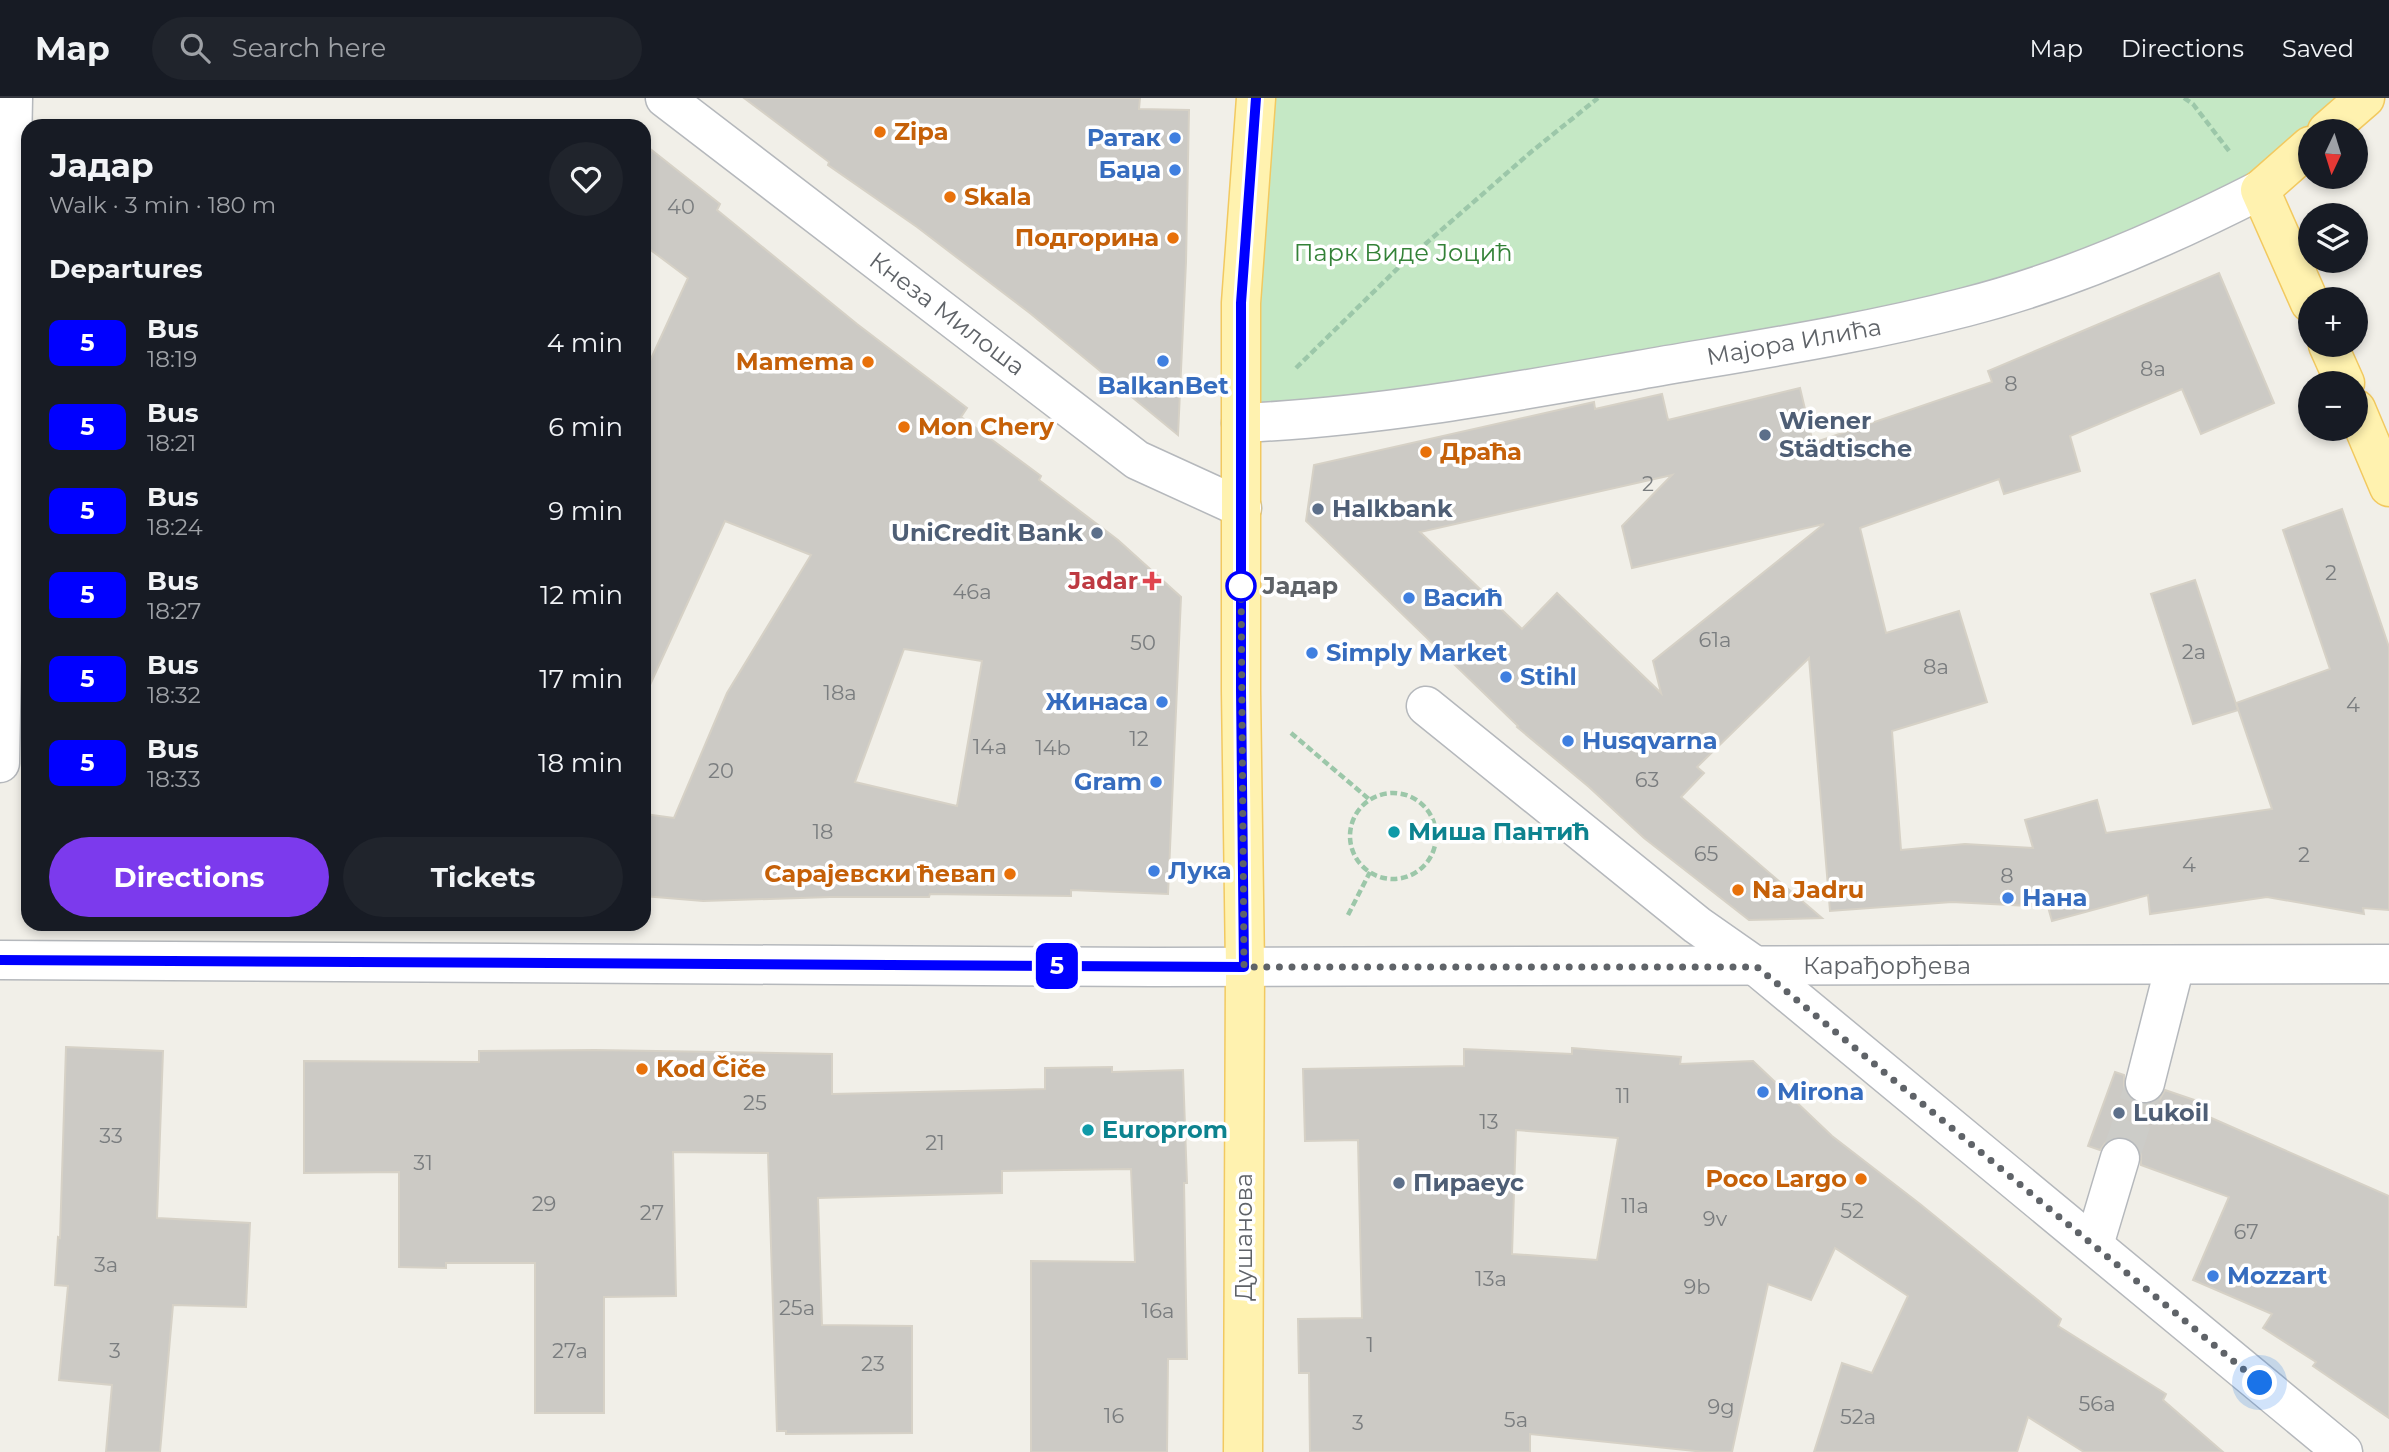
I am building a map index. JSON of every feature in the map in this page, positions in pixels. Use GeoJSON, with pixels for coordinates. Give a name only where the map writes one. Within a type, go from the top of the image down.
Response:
{"type":"FeatureCollection","features":[{"type":"Feature","properties":{"kind":"main road","name":"Душанова"},"geometry":{"type":"LineString","coordinates":[[1243,1452],[1241,303],[1256,98]]}},
{"type":"Feature","properties":{"kind":"main road"},"geometry":{"type":"LineString","coordinates":[[2341,119],[2365,98]]}},
{"type":"Feature","properties":{"kind":"main road","name":"Мајора Илића"},"geometry":{"type":"LineString","coordinates":[[2260,190],[2298,157]]}},
{"type":"Feature","properties":{"kind":"main road"},"geometry":{"type":"LineString","coordinates":[[2260,190],[2303,287]]}},
{"type":"Feature","properties":{"kind":"main road"},"geometry":{"type":"LineString","coordinates":[[2368,437],[2389,487]]}},
{"type":"Feature","properties":{"kind":"street","name":"Кнеза Милоша"},"geometry":{"type":"LineString","coordinates":[[665,98],[1137,460],[1241,508]]}},
{"type":"Feature","properties":{"kind":"street"},"geometry":{"type":"LineString","coordinates":[[0,763],[8,117]]}},
{"type":"Feature","properties":{"kind":"street","name":"Мајора Илића"},"geometry":{"type":"LineString","coordinates":[[1241,423],[1314,419],[1403,409],[1873,329],[1968,307],[2062,278],[2178,231],[2260,190]]}},
{"type":"Feature","properties":{"kind":"street"},"geometry":{"type":"LineString","coordinates":[[1426,706],[1697,925],[1757,967],[2343,1452]]}},
{"type":"Feature","properties":{"kind":"street","name":"Карађорђева"},"geometry":{"type":"LineString","coordinates":[[0,960],[1244,967],[2389,964]]}},
{"type":"Feature","properties":{"kind":"street"},"geometry":{"type":"LineString","coordinates":[[2145,1083],[2175,965]]}},
{"type":"Feature","properties":{"kind":"street"},"geometry":{"type":"LineString","coordinates":[[2094,1245],[2120,1158]]}},
{"type":"Feature","properties":{"kind":"path"},"geometry":{"type":"LineString","coordinates":[[1241,423],[1399,266],[1598,98]]}},
{"type":"Feature","properties":{"kind":"path"},"geometry":{"type":"LineString","coordinates":[[2184,98],[2193,104],[2260,190]]}},
{"type":"Feature","properties":{"kind":"path"},"geometry":{"type":"LineString","coordinates":[[2193,104],[2200,98]]}},
{"type":"Feature","properties":{"kind":"path"},"geometry":{"type":"LineString","coordinates":[[1241,691],[1370,800]]}},
{"type":"Feature","properties":{"kind":"path"},"geometry":{"type":"LineString","coordinates":[[1398,793],[1412,797],[1424,805],[1437,829],[1436,844],[1423,868],[1396,879],[1383,878],[1370,872],[1359,862],[1352,850],[1352,821],[1359,809],[1370,800],[1383,794],[1398,793]]}},
{"type":"Feature","properties":{"kind":"green space","name":"Парк Виде Јоцић"},"geometry":{"type":"Polygon","coordinates":[[[1256,98],[2365,98],[2341,119],[2298,119],[2298,152],[2062,278],[1241,423],[1256,98]]]}},
{"type":"Feature","properties":{"kind":"building"},"geometry":{"type":"Polygon","coordinates":[[[744,98],[1140,98],[1139,109],[1189,110],[1186,262],[1178,435],[1031,314],[917,227],[828,165],[829,162],[744,98]]]}},
{"type":"Feature","properties":{"kind":"building"},"geometry":{"type":"Polygon","coordinates":[[[651,150],[720,204],[717,210],[857,324],[967,408],[961,417],[1041,476],[1039,480],[1118,540],[1181,597],[1168,894],[1071,890],[1071,896],[930,894],[929,897],[703,901],[651,897],[651,815],[674,818],[727,693],[811,555],[725,521],[651,683],[651,359],[688,278],[651,250],[651,150]],[[904,649],[855,782],[957,806],[982,661],[904,649]]]}},
{"type":"Feature","properties":{"kind":"building"},"geometry":{"type":"Polygon","coordinates":[[[2219,273],[2274,403],[2201,434],[2182,389],[2070,436],[2080,471],[2004,494],[1999,479],[1860,528],[1886,633],[1959,611],[1987,702],[1892,731],[1901,850],[1965,844],[2033,848],[2025,820],[2097,800],[2106,833],[2272,809],[2236,703],[2330,669],[2283,530],[2342,509],[2389,647],[2389,910],[2363,908],[2364,914],[2267,897],[2150,914],[2148,895],[2052,921],[2048,907],[1952,902],[1830,911],[1809,658],[1697,767],[1704,773],[1681,797],[1822,918],[1749,920],[1644,838],[1589,787],[1517,727],[1306,521],[1314,465],[1594,402],[1595,409],[1662,394],[1668,420],[1800,388],[1813,443],[1992,382],[1988,371],[2219,273]],[[1672,475],[1420,532],[1522,629],[1557,593],[1661,693],[1653,661],[1824,524],[1632,568],[1622,526],[1672,475]]]}},
{"type":"Feature","properties":{"kind":"building"},"geometry":{"type":"Polygon","coordinates":[[[2195,580],[2238,710],[2193,724],[2151,594],[2195,580]]]}},
{"type":"Feature","properties":{"kind":"building"},"geometry":{"type":"Polygon","coordinates":[[[66,1047],[163,1051],[157,1218],[250,1223],[246,1307],[173,1305],[160,1452],[106,1452],[112,1385],[59,1380],[68,1286],[55,1285],[58,1237],[60,1238],[66,1047]]]}},
{"type":"Feature","properties":{"kind":"building"},"geometry":{"type":"Polygon","coordinates":[[[1572,1048],[1681,1057],[1680,1064],[1753,1061],[1832,1136],[2061,1319],[2058,1326],[2166,1394],[2163,1400],[2223,1452],[2084,1452],[2028,1417],[2017,1452],[1814,1452],[1842,1363],[1872,1373],[1908,1296],[1835,1248],[1811,1300],[1768,1284],[1732,1452],[1705,1452],[1530,1434],[1530,1452],[1310,1452],[1309,1373],[1299,1373],[1298,1319],[1362,1318],[1358,1140],[1305,1141],[1303,1069],[1464,1066],[1464,1049],[1572,1054],[1572,1048]],[[1516,1130],[1512,1254],[1597,1260],[1618,1138],[1516,1130]]]}},
{"type":"Feature","properties":{"kind":"building"},"geometry":{"type":"Polygon","coordinates":[[[479,1051],[832,1054],[832,1094],[1045,1089],[1045,1068],[1112,1067],[1112,1072],[1183,1070],[1187,1183],[1184,1183],[1187,1359],[1168,1359],[1167,1452],[1031,1452],[1031,1261],[1135,1262],[1131,1169],[1002,1171],[1002,1193],[818,1198],[822,1325],[912,1326],[912,1433],[786,1434],[786,1431],[777,1431],[768,1153],[673,1152],[676,1296],[604,1297],[604,1413],[535,1413],[535,1263],[446,1263],[446,1268],[399,1267],[399,1172],[304,1173],[304,1061],[479,1062],[479,1051]]]}},
{"type":"Feature","properties":{"kind":"building"},"geometry":{"type":"Polygon","coordinates":[[[2115,1072],[2124,1075],[2124,1090],[2130,1099],[2139,1104],[2152,1104],[2160,1099],[2165,1090],[2203,1103],[2200,1113],[2389,1196],[2389,1418],[2313,1366],[2316,1362],[2263,1328],[2272,1314],[2193,1280],[2229,1197],[2141,1165],[2141,1152],[2127,1137],[2114,1137],[2100,1150],[2088,1146],[2115,1072]]]}},
{"type":"Feature","properties":{"kind":"tunnel"},"geometry":{"type":"LineString","coordinates":[[2120,1158],[2145,1083]]}},
{"type":"Feature","properties":{"kind":"bus line","name":"5"},"geometry":{"type":"LineString","coordinates":[[0,960],[1244,967],[1241,303],[1256,98]]}},
{"type":"Feature","properties":{"kind":"place","name":"Zipa"},"geometry":{"type":"Point","coordinates":[880,132]}},
{"type":"Feature","properties":{"kind":"place","name":"Ратак"},"geometry":{"type":"Point","coordinates":[1175,138]}},
{"type":"Feature","properties":{"kind":"place","name":"Баџа"},"geometry":{"type":"Point","coordinates":[1175,170]}},
{"type":"Feature","properties":{"kind":"place","name":"Skala"},"geometry":{"type":"Point","coordinates":[950,197]}},
{"type":"Feature","properties":{"kind":"place","name":"Подгорина"},"geometry":{"type":"Point","coordinates":[1173,238]}},
{"type":"Feature","properties":{"kind":"place","name":"BalkanBet"},"geometry":{"type":"Point","coordinates":[1163,361]}},
{"type":"Feature","properties":{"kind":"place","name":"Mamema"},"geometry":{"type":"Point","coordinates":[868,362]}},
{"type":"Feature","properties":{"kind":"place","name":"Mon Chery"},"geometry":{"type":"Point","coordinates":[904,427]}},
{"type":"Feature","properties":{"kind":"place","name":"Wiener Städtische"},"geometry":{"type":"Point","coordinates":[1765,435]}},
{"type":"Feature","properties":{"kind":"place","name":"Драћа"},"geometry":{"type":"Point","coordinates":[1426,452]}},
{"type":"Feature","properties":{"kind":"place","name":"Halkbank"},"geometry":{"type":"Point","coordinates":[1318,509]}},
{"type":"Feature","properties":{"kind":"place","name":"UniCredit Bank"},"geometry":{"type":"Point","coordinates":[1097,533]}},
{"type":"Feature","properties":{"kind":"place","name":"Jadar"},"geometry":{"type":"Point","coordinates":[1152,581]}},
{"type":"Feature","properties":{"kind":"place","name":"Јадар"},"geometry":{"type":"Point","coordinates":[1241,586]}},
{"type":"Feature","properties":{"kind":"place","name":"Васић"},"geometry":{"type":"Point","coordinates":[1409,598]}},
{"type":"Feature","properties":{"kind":"place","name":"Simply Market"},"geometry":{"type":"Point","coordinates":[1312,653]}},
{"type":"Feature","properties":{"kind":"place","name":"Stihl"},"geometry":{"type":"Point","coordinates":[1506,677]}},
{"type":"Feature","properties":{"kind":"place","name":"Жинаса"},"geometry":{"type":"Point","coordinates":[1162,702]}},
{"type":"Feature","properties":{"kind":"place","name":"Husqvarna"},"geometry":{"type":"Point","coordinates":[1568,741]}},
{"type":"Feature","properties":{"kind":"place","name":"Gram"},"geometry":{"type":"Point","coordinates":[1156,782]}},
{"type":"Feature","properties":{"kind":"place","name":"Миша Пантић"},"geometry":{"type":"Point","coordinates":[1394,832]}},
{"type":"Feature","properties":{"kind":"place","name":"Лука"},"geometry":{"type":"Point","coordinates":[1154,871]}},
{"type":"Feature","properties":{"kind":"place","name":"Сарајевски ћевап"},"geometry":{"type":"Point","coordinates":[1010,874]}},
{"type":"Feature","properties":{"kind":"place","name":"Na Jadru"},"geometry":{"type":"Point","coordinates":[1738,890]}},
{"type":"Feature","properties":{"kind":"place","name":"Нана"},"geometry":{"type":"Point","coordinates":[2008,898]}},
{"type":"Feature","properties":{"kind":"place","name":"Kod Čiče"},"geometry":{"type":"Point","coordinates":[642,1069]}},
{"type":"Feature","properties":{"kind":"place","name":"Mirona"},"geometry":{"type":"Point","coordinates":[1763,1092]}},
{"type":"Feature","properties":{"kind":"place","name":"Lukoil"},"geometry":{"type":"Point","coordinates":[2119,1113]}},
{"type":"Feature","properties":{"kind":"place","name":"Europrom"},"geometry":{"type":"Point","coordinates":[1088,1130]}},
{"type":"Feature","properties":{"kind":"place","name":"Poco Largo"},"geometry":{"type":"Point","coordinates":[1861,1179]}},
{"type":"Feature","properties":{"kind":"place","name":"Пираеус"},"geometry":{"type":"Point","coordinates":[1399,1183]}},
{"type":"Feature","properties":{"kind":"place","name":"Mozzart"},"geometry":{"type":"Point","coordinates":[2213,1276]}},
{"type":"Feature","properties":{"kind":"route"},"geometry":{"type":"LineString","coordinates":[[1241,586],[1241,580],[1244,967],[1757,967],[2260,1383]]}}]}
